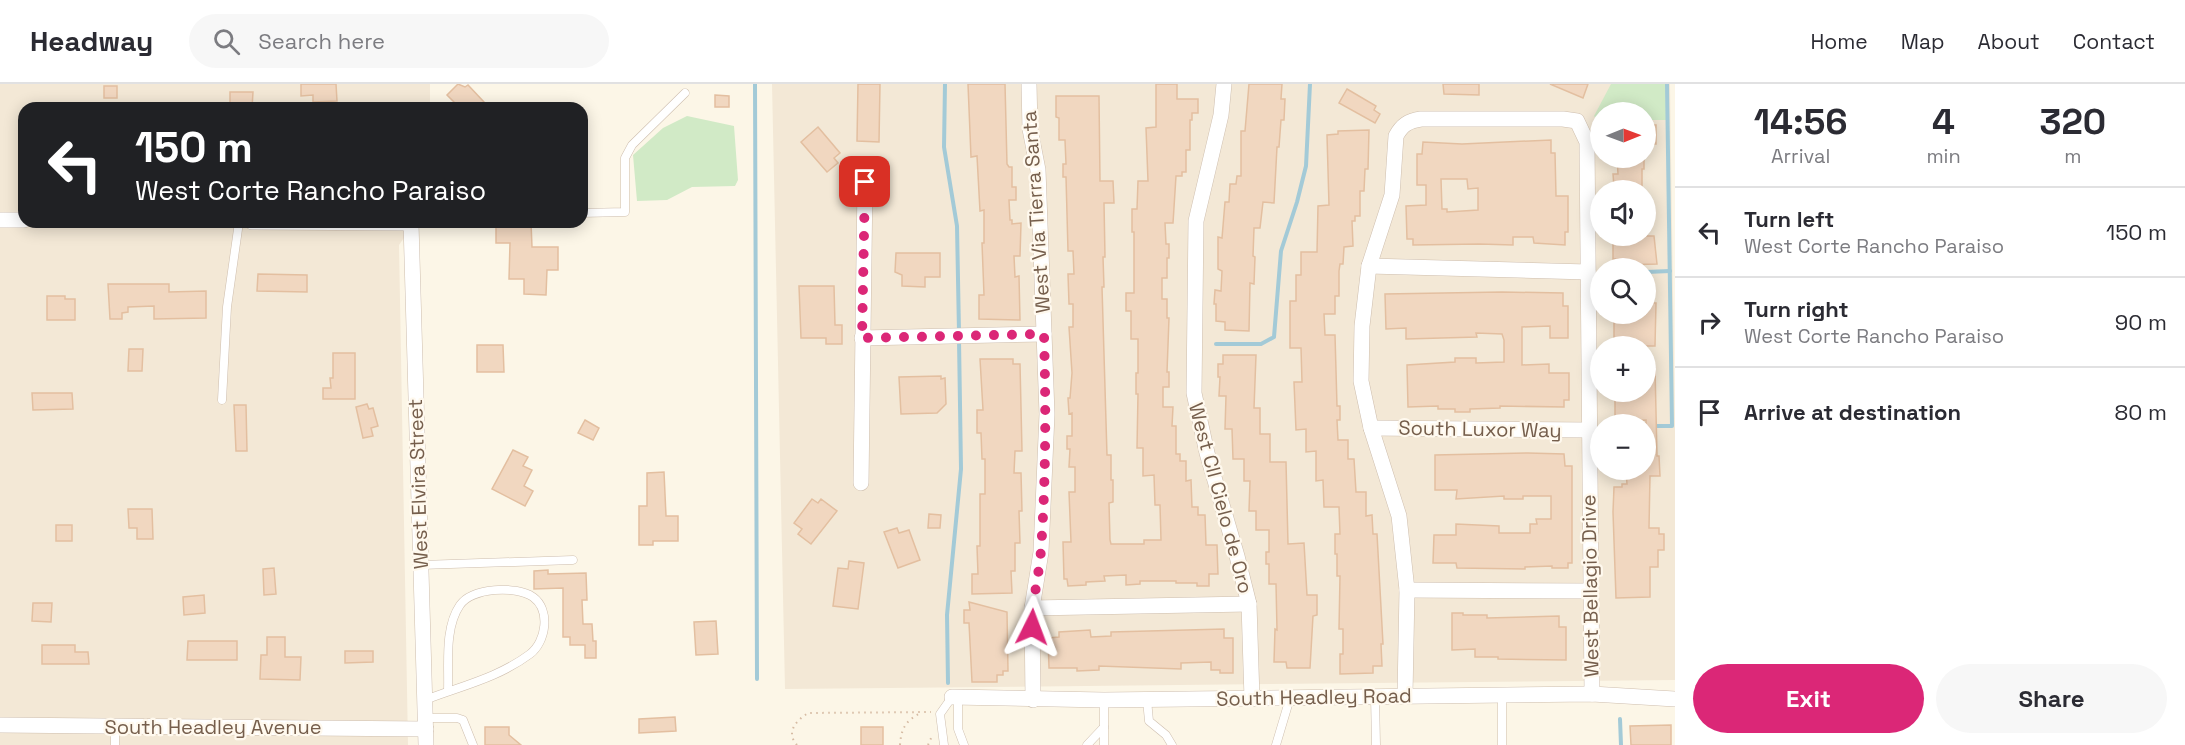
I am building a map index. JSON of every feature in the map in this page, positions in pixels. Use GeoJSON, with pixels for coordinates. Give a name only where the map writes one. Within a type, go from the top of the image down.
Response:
{"type":"FeatureCollection","features":[{"type":"Feature","properties":{"kind":"street","name":"West Via Tierra Santa"},"geometry":{"type":"LineString","coordinates":[[1029,84],[1030,129],[1038,170],[1047,414],[1041,552],[1032,608],[1033,700]]}},
{"type":"Feature","properties":{"kind":"street","name":"West Cll Cielo de Oro"},"geometry":{"type":"LineString","coordinates":[[1224,84],[1221,115],[1196,221],[1194,393],[1207,453],[1249,604],[1252,699]]}},
{"type":"Feature","properties":{"kind":"street","name":"West Bellagio Drive"},"geometry":{"type":"LineString","coordinates":[[1370,266],[1392,195],[1396,136],[1409,121],[1421,119],[1563,119],[1576,121],[1587,141],[1592,694]]}},
{"type":"Feature","properties":{"kind":"street"},"geometry":{"type":"LineString","coordinates":[[861,483],[865,182]]}},
{"type":"Feature","properties":{"kind":"street"},"geometry":{"type":"LineString","coordinates":[[0,220],[18,220]]}},
{"type":"Feature","properties":{"kind":"street","name":"West Elvira Street"},"geometry":{"type":"LineString","coordinates":[[413,228],[426,745]]}},
{"type":"Feature","properties":{"kind":"street"},"geometry":{"type":"LineString","coordinates":[[1405,695],[1407,590],[1399,516],[1371,428],[1361,381],[1362,326],[1370,266],[1588,272]]}},
{"type":"Feature","properties":{"kind":"street"},"geometry":{"type":"LineString","coordinates":[[862,338],[1044,334]]}},
{"type":"Feature","properties":{"kind":"street","name":"South Luxor Way"},"geometry":{"type":"LineString","coordinates":[[1371,428],[1589,430]]}},
{"type":"Feature","properties":{"kind":"street"},"geometry":{"type":"LineString","coordinates":[[1407,590],[1590,591]]}},
{"type":"Feature","properties":{"kind":"street"},"geometry":{"type":"LineString","coordinates":[[1032,608],[1249,604]]}},
{"type":"Feature","properties":{"kind":"street","name":"South Headley Road"},"geometry":{"type":"LineString","coordinates":[[955,697],[1147,700],[1592,694],[1675,699]]}},
{"type":"Feature","properties":{"kind":"street","name":"South Headley Avenue"},"geometry":{"type":"LineString","coordinates":[[0,725],[426,723]]}},
{"type":"Feature","properties":{"kind":"lane"},"geometry":{"type":"LineString","coordinates":[[588,213],[625,212],[626,158],[632,144],[685,93]]}},
{"type":"Feature","properties":{"kind":"lane"},"geometry":{"type":"LineString","coordinates":[[222,400],[227,307],[238,228]]}},
{"type":"Feature","properties":{"kind":"lane"},"geometry":{"type":"LineString","coordinates":[[421,565],[573,560]]}},
{"type":"Feature","properties":{"kind":"lane"},"geometry":{"type":"LineString","coordinates":[[425,700],[482,681],[530,654],[539,645],[544,626],[539,603],[532,596],[520,592],[488,590],[465,599],[458,608],[449,640],[448,691]]}},
{"type":"Feature","properties":{"kind":"lane"},"geometry":{"type":"LineString","coordinates":[[1502,695],[1502,745]]}},
{"type":"Feature","properties":{"kind":"lane"},"geometry":{"type":"LineString","coordinates":[[1376,696],[1376,745]]}},
{"type":"Feature","properties":{"kind":"lane"},"geometry":{"type":"LineString","coordinates":[[944,745],[940,714],[955,697]]}},
{"type":"Feature","properties":{"kind":"lane"},"geometry":{"type":"LineString","coordinates":[[955,697],[958,729],[964,745]]}},
{"type":"Feature","properties":{"kind":"lane"},"geometry":{"type":"LineString","coordinates":[[1276,745],[1290,698]]}},
{"type":"Feature","properties":{"kind":"lane"},"geometry":{"type":"LineString","coordinates":[[1104,700],[1104,745]]}},
{"type":"Feature","properties":{"kind":"lane"},"geometry":{"type":"LineString","coordinates":[[1147,700],[1149,721],[1166,735],[1172,745]]}},
{"type":"Feature","properties":{"kind":"lane"},"geometry":{"type":"LineString","coordinates":[[426,723],[457,718],[463,720],[473,745]]}},
{"type":"Feature","properties":{"kind":"lane"},"geometry":{"type":"LineString","coordinates":[[115,726],[115,745]]}},
{"type":"Feature","properties":{"kind":"lane"},"geometry":{"type":"LineString","coordinates":[[1087,745],[1104,727]]}},
{"type":"Feature","properties":{"kind":"path"},"geometry":{"type":"LineString","coordinates":[[797,745],[793,741],[792,730],[798,720],[808,713],[834,711],[921,713],[943,710]]}},
{"type":"Feature","properties":{"kind":"path"},"geometry":{"type":"LineString","coordinates":[[900,745],[902,731],[908,720],[921,713]]}},
{"type":"Feature","properties":{"kind":"shaded area"},"geometry":{"type":"Polygon","coordinates":[[[0,84],[430,84],[430,102],[18,102],[18,228],[411,228],[399,245],[408,745],[0,745],[0,84]]]}},
{"type":"Feature","properties":{"kind":"shaded area"},"geometry":{"type":"Polygon","coordinates":[[[772,84],[1670,84],[1675,432],[1675,680],[785,689],[772,84]]]}},
{"type":"Feature","properties":{"kind":"green space"},"geometry":{"type":"Polygon","coordinates":[[[1611,84],[1666,84],[1666,120],[1656,120],[1656,102],[1601,102],[1611,84]]]}},
{"type":"Feature","properties":{"kind":"green space"},"geometry":{"type":"Polygon","coordinates":[[[687,116],[734,126],[738,180],[735,186],[692,187],[667,200],[637,201],[633,155],[663,128],[687,116]]]}},
{"type":"Feature","properties":{"kind":"building"},"geometry":{"type":"Polygon","coordinates":[[[301,84],[336,84],[337,101],[313,102],[313,95],[301,96],[301,84]]]}},
{"type":"Feature","properties":{"kind":"building"},"geometry":{"type":"Polygon","coordinates":[[[458,84],[465,87],[468,85],[484,102],[454,102],[447,95],[458,84]]]}},
{"type":"Feature","properties":{"kind":"building"},"geometry":{"type":"Polygon","coordinates":[[[858,84],[880,84],[879,142],[857,141],[858,84]]]}},
{"type":"Feature","properties":{"kind":"building"},"geometry":{"type":"Polygon","coordinates":[[[968,84],[1005,84],[1007,164],[1012,167],[1012,187],[1016,187],[1016,200],[1009,200],[1010,220],[1012,224],[1021,223],[1020,256],[1014,256],[1015,277],[1019,276],[1020,320],[979,319],[979,295],[984,295],[982,243],[984,243],[984,210],[980,211],[977,156],[971,157],[968,84]]]}},
{"type":"Feature","properties":{"kind":"building"},"geometry":{"type":"Polygon","coordinates":[[[1156,84],[1177,84],[1177,99],[1198,99],[1198,113],[1192,113],[1192,120],[1190,120],[1190,150],[1186,150],[1186,172],[1182,172],[1182,176],[1176,176],[1173,223],[1165,223],[1169,258],[1167,258],[1167,278],[1162,278],[1162,299],[1167,299],[1167,318],[1169,318],[1167,372],[1169,372],[1169,387],[1163,387],[1163,407],[1173,407],[1172,426],[1176,426],[1176,454],[1180,454],[1180,461],[1186,461],[1186,481],[1191,480],[1192,507],[1198,507],[1198,515],[1205,515],[1206,545],[1217,545],[1218,574],[1209,574],[1209,586],[1197,586],[1197,583],[1176,583],[1176,581],[1140,581],[1140,584],[1126,585],[1126,575],[1104,576],[1105,581],[1068,586],[1067,579],[1064,579],[1063,542],[1071,542],[1069,492],[1075,492],[1075,467],[1069,467],[1070,449],[1067,449],[1067,436],[1072,436],[1072,413],[1069,414],[1068,398],[1070,398],[1072,373],[1069,327],[1073,327],[1073,304],[1069,304],[1068,274],[1074,274],[1073,251],[1068,251],[1066,177],[1063,177],[1063,164],[1066,164],[1065,140],[1059,140],[1056,96],[1099,96],[1100,181],[1113,181],[1114,203],[1104,203],[1105,257],[1103,257],[1104,287],[1102,287],[1107,455],[1111,455],[1111,480],[1113,480],[1113,502],[1109,503],[1110,540],[1111,544],[1144,544],[1144,540],[1161,540],[1160,505],[1155,505],[1154,475],[1143,476],[1143,448],[1137,448],[1138,339],[1131,339],[1131,311],[1126,311],[1126,293],[1134,293],[1132,209],[1137,209],[1138,181],[1148,181],[1146,128],[1156,127],[1156,84]]]}},
{"type":"Feature","properties":{"kind":"building"},"geometry":{"type":"Polygon","coordinates":[[[1249,84],[1282,84],[1281,99],[1285,99],[1284,120],[1281,120],[1279,147],[1277,147],[1274,203],[1263,202],[1260,228],[1254,228],[1254,284],[1250,283],[1249,331],[1225,330],[1225,322],[1216,321],[1216,304],[1214,304],[1215,290],[1221,291],[1222,271],[1218,269],[1218,237],[1222,238],[1225,202],[1229,202],[1230,184],[1236,184],[1237,176],[1241,176],[1241,131],[1245,131],[1249,84]]]}},
{"type":"Feature","properties":{"kind":"building"},"geometry":{"type":"Polygon","coordinates":[[[1443,84],[1479,84],[1479,95],[1444,94],[1443,84]]]}},
{"type":"Feature","properties":{"kind":"building"},"geometry":{"type":"Polygon","coordinates":[[[1550,84],[1588,84],[1583,98],[1550,84]]]}},
{"type":"Feature","properties":{"kind":"building"},"geometry":{"type":"Polygon","coordinates":[[[104,86],[117,86],[117,98],[104,98],[104,86]]]}},
{"type":"Feature","properties":{"kind":"building"},"geometry":{"type":"Polygon","coordinates":[[[1347,89],[1376,106],[1374,110],[1380,114],[1375,123],[1339,103],[1347,89]]]}},
{"type":"Feature","properties":{"kind":"building"},"geometry":{"type":"Polygon","coordinates":[[[230,92],[253,92],[252,102],[230,102],[230,92]]]}},
{"type":"Feature","properties":{"kind":"building"},"geometry":{"type":"Polygon","coordinates":[[[715,95],[729,96],[729,107],[715,107],[715,95]]]}},
{"type":"Feature","properties":{"kind":"building"},"geometry":{"type":"Polygon","coordinates":[[[818,127],[840,153],[834,158],[838,163],[827,172],[801,142],[818,127]]]}},
{"type":"Feature","properties":{"kind":"building"},"geometry":{"type":"Polygon","coordinates":[[[1369,130],[1368,169],[1365,169],[1364,191],[1360,191],[1360,216],[1355,216],[1355,221],[1352,221],[1353,246],[1344,247],[1343,264],[1340,264],[1339,271],[1339,296],[1335,296],[1335,314],[1324,314],[1325,335],[1335,335],[1337,406],[1340,406],[1340,420],[1337,420],[1338,440],[1348,440],[1348,459],[1354,459],[1356,492],[1366,492],[1366,516],[1372,515],[1373,534],[1377,534],[1383,644],[1381,644],[1382,666],[1373,666],[1373,673],[1340,674],[1343,629],[1339,629],[1340,576],[1337,576],[1337,554],[1335,554],[1335,534],[1340,534],[1339,507],[1324,507],[1323,480],[1316,481],[1316,451],[1306,452],[1306,429],[1296,430],[1294,382],[1302,382],[1301,348],[1290,348],[1290,301],[1296,301],[1296,275],[1301,275],[1301,252],[1317,252],[1318,206],[1329,205],[1327,135],[1338,134],[1338,131],[1369,130]]]}},
{"type":"Feature","properties":{"kind":"building"},"geometry":{"type":"Polygon","coordinates":[[[1551,140],[1551,153],[1555,153],[1556,196],[1568,196],[1568,232],[1565,232],[1565,245],[1534,243],[1533,237],[1513,237],[1513,245],[1413,245],[1413,239],[1407,239],[1406,206],[1426,205],[1426,185],[1417,185],[1417,154],[1422,154],[1423,142],[1462,144],[1551,140]],[[1441,179],[1442,209],[1447,209],[1447,212],[1478,210],[1478,188],[1468,189],[1467,179],[1441,179]]]}},
{"type":"Feature","properties":{"kind":"building"},"geometry":{"type":"Polygon","coordinates":[[[1618,168],[1644,168],[1642,169],[1642,180],[1613,180],[1613,174],[1618,174],[1618,168]]]}},
{"type":"Feature","properties":{"kind":"building"},"geometry":{"type":"Polygon","coordinates":[[[496,228],[531,228],[532,247],[558,247],[558,270],[547,270],[546,295],[524,294],[524,279],[509,279],[510,243],[496,243],[496,228]]]}},
{"type":"Feature","properties":{"kind":"building"},"geometry":{"type":"Polygon","coordinates":[[[1613,246],[1655,246],[1657,264],[1656,258],[1613,258],[1613,246]]]}},
{"type":"Feature","properties":{"kind":"building"},"geometry":{"type":"Polygon","coordinates":[[[896,253],[940,253],[940,277],[925,277],[925,287],[902,286],[902,275],[895,272],[896,253]]]}},
{"type":"Feature","properties":{"kind":"building"},"geometry":{"type":"Polygon","coordinates":[[[258,274],[307,275],[307,292],[257,291],[258,274]]]}},
{"type":"Feature","properties":{"kind":"building"},"geometry":{"type":"Polygon","coordinates":[[[108,284],[169,284],[169,292],[206,291],[206,318],[154,319],[154,306],[128,307],[128,312],[122,313],[122,319],[110,319],[108,284]]]}},
{"type":"Feature","properties":{"kind":"building"},"geometry":{"type":"Polygon","coordinates":[[[799,286],[834,286],[835,325],[842,325],[842,344],[826,344],[826,338],[801,338],[799,286]]]}},
{"type":"Feature","properties":{"kind":"building"},"geometry":{"type":"Polygon","coordinates":[[[1563,293],[1563,306],[1568,306],[1568,338],[1550,338],[1550,326],[1522,327],[1522,365],[1549,364],[1549,373],[1569,373],[1569,400],[1564,400],[1564,407],[1500,406],[1500,408],[1470,409],[1470,412],[1455,412],[1455,409],[1438,409],[1438,406],[1408,407],[1407,365],[1455,362],[1455,358],[1476,358],[1476,363],[1504,362],[1504,340],[1502,334],[1476,333],[1477,337],[1406,339],[1406,328],[1386,329],[1385,294],[1563,293]]]}},
{"type":"Feature","properties":{"kind":"building"},"geometry":{"type":"Polygon","coordinates":[[[47,296],[65,296],[65,299],[75,299],[75,320],[47,320],[47,296]]]}},
{"type":"Feature","properties":{"kind":"building"},"geometry":{"type":"Polygon","coordinates":[[[1614,324],[1656,324],[1655,336],[1614,336],[1614,324]]]}},
{"type":"Feature","properties":{"kind":"building"},"geometry":{"type":"Polygon","coordinates":[[[477,345],[503,345],[504,372],[477,372],[477,345]]]}},
{"type":"Feature","properties":{"kind":"building"},"geometry":{"type":"Polygon","coordinates":[[[129,349],[143,349],[142,371],[128,371],[129,349]]]}},
{"type":"Feature","properties":{"kind":"building"},"geometry":{"type":"Polygon","coordinates":[[[333,353],[355,353],[355,399],[323,399],[323,388],[331,388],[333,353]]]}},
{"type":"Feature","properties":{"kind":"building"},"geometry":{"type":"Polygon","coordinates":[[[1223,355],[1256,355],[1254,408],[1260,408],[1260,434],[1270,434],[1270,462],[1286,462],[1288,544],[1304,543],[1307,595],[1317,595],[1317,615],[1313,616],[1310,668],[1287,668],[1286,662],[1274,662],[1275,629],[1277,630],[1276,584],[1269,584],[1269,564],[1266,564],[1266,552],[1269,552],[1269,530],[1256,530],[1256,511],[1249,511],[1250,481],[1244,481],[1244,459],[1233,459],[1232,429],[1225,429],[1226,396],[1219,396],[1220,377],[1218,377],[1218,364],[1223,364],[1223,355]]]}},
{"type":"Feature","properties":{"kind":"building"},"geometry":{"type":"Polygon","coordinates":[[[980,359],[1013,359],[1013,364],[1020,364],[1022,451],[1015,451],[1014,473],[1021,473],[1022,511],[1019,511],[1020,543],[1015,543],[1015,571],[1011,571],[1012,593],[972,594],[972,574],[978,574],[980,494],[985,494],[985,459],[982,459],[981,433],[977,433],[977,410],[983,410],[980,359]]]}},
{"type":"Feature","properties":{"kind":"building"},"geometry":{"type":"Polygon","coordinates":[[[941,376],[941,379],[945,378],[946,404],[937,413],[901,414],[899,377],[941,376]]]}},
{"type":"Feature","properties":{"kind":"building"},"geometry":{"type":"Polygon","coordinates":[[[32,393],[72,393],[73,409],[33,410],[32,393]]]}},
{"type":"Feature","properties":{"kind":"building"},"geometry":{"type":"Polygon","coordinates":[[[1615,402],[1656,402],[1657,456],[1659,456],[1660,476],[1656,476],[1656,414],[1615,414],[1615,402]]]}},
{"type":"Feature","properties":{"kind":"building"},"geometry":{"type":"Polygon","coordinates":[[[367,404],[369,409],[373,408],[378,426],[371,428],[373,436],[363,438],[356,407],[367,404]]]}},
{"type":"Feature","properties":{"kind":"building"},"geometry":{"type":"Polygon","coordinates":[[[234,405],[246,405],[247,451],[236,451],[234,405]]]}},
{"type":"Feature","properties":{"kind":"building"},"geometry":{"type":"Polygon","coordinates":[[[585,420],[599,428],[593,440],[578,433],[585,420]]]}},
{"type":"Feature","properties":{"kind":"building"},"geometry":{"type":"Polygon","coordinates":[[[513,450],[528,457],[523,466],[532,470],[524,486],[533,491],[525,506],[492,489],[513,450]]]}},
{"type":"Feature","properties":{"kind":"building"},"geometry":{"type":"Polygon","coordinates":[[[1564,454],[1565,466],[1572,466],[1572,563],[1568,563],[1568,568],[1552,568],[1552,566],[1525,567],[1525,569],[1457,568],[1456,563],[1433,563],[1434,535],[1456,535],[1456,524],[1499,526],[1499,533],[1530,533],[1530,524],[1537,524],[1536,519],[1551,519],[1551,496],[1523,496],[1523,499],[1504,499],[1504,496],[1456,499],[1457,490],[1435,490],[1435,455],[1564,454]]]}},
{"type":"Feature","properties":{"kind":"building"},"geometry":{"type":"Polygon","coordinates":[[[664,472],[666,516],[678,516],[678,541],[653,541],[653,545],[639,545],[639,506],[647,506],[647,473],[664,472]]]}},
{"type":"Feature","properties":{"kind":"building"},"geometry":{"type":"Polygon","coordinates":[[[1627,480],[1650,480],[1649,528],[1659,528],[1659,534],[1664,534],[1664,550],[1658,550],[1658,567],[1650,567],[1650,597],[1616,598],[1614,487],[1627,484],[1627,480]]]}},
{"type":"Feature","properties":{"kind":"building"},"geometry":{"type":"Polygon","coordinates":[[[812,499],[818,503],[821,499],[837,511],[811,544],[798,534],[802,529],[794,523],[812,499]]]}},
{"type":"Feature","properties":{"kind":"building"},"geometry":{"type":"Polygon","coordinates":[[[128,509],[152,509],[153,539],[137,539],[137,528],[129,528],[128,509]]]}},
{"type":"Feature","properties":{"kind":"building"},"geometry":{"type":"Polygon","coordinates":[[[929,514],[941,515],[940,528],[928,528],[929,514]]]}},
{"type":"Feature","properties":{"kind":"building"},"geometry":{"type":"Polygon","coordinates":[[[56,525],[72,525],[72,541],[56,541],[56,525]]]}},
{"type":"Feature","properties":{"kind":"building"},"geometry":{"type":"Polygon","coordinates":[[[897,528],[899,533],[909,530],[920,560],[898,568],[884,532],[897,528]]]}},
{"type":"Feature","properties":{"kind":"building"},"geometry":{"type":"Polygon","coordinates":[[[849,561],[864,563],[858,609],[833,606],[838,568],[848,569],[849,561]]]}},
{"type":"Feature","properties":{"kind":"building"},"geometry":{"type":"Polygon","coordinates":[[[274,568],[276,594],[264,595],[263,569],[274,568]]]}},
{"type":"Feature","properties":{"kind":"building"},"geometry":{"type":"Polygon","coordinates":[[[548,570],[548,574],[586,573],[587,600],[582,600],[583,624],[592,624],[593,641],[596,641],[596,658],[585,658],[585,645],[570,645],[570,637],[563,637],[563,588],[534,589],[534,571],[548,570]]]}},
{"type":"Feature","properties":{"kind":"building"},"geometry":{"type":"Polygon","coordinates":[[[204,595],[205,613],[184,615],[183,597],[204,595]]]}},
{"type":"Feature","properties":{"kind":"building"},"geometry":{"type":"Polygon","coordinates":[[[969,602],[1007,612],[1008,671],[1003,671],[1003,675],[997,675],[997,682],[972,682],[969,623],[964,623],[964,610],[970,610],[969,602]]]}},
{"type":"Feature","properties":{"kind":"building"},"geometry":{"type":"Polygon","coordinates":[[[33,603],[52,603],[51,622],[32,621],[33,603]]]}},
{"type":"Feature","properties":{"kind":"building"},"geometry":{"type":"Polygon","coordinates":[[[1452,613],[1487,615],[1487,618],[1559,616],[1559,627],[1566,627],[1566,660],[1475,657],[1475,649],[1452,650],[1452,613]]]}},
{"type":"Feature","properties":{"kind":"building"},"geometry":{"type":"Polygon","coordinates":[[[716,621],[718,654],[696,655],[694,622],[716,621]]]}},
{"type":"Feature","properties":{"kind":"building"},"geometry":{"type":"Polygon","coordinates":[[[1224,629],[1224,638],[1233,638],[1233,673],[1211,670],[1211,662],[1181,663],[1181,669],[1099,666],[1099,670],[1077,671],[1077,668],[1049,668],[1048,638],[1059,637],[1059,632],[1090,630],[1091,637],[1111,636],[1111,632],[1224,629]]]}},
{"type":"Feature","properties":{"kind":"building"},"geometry":{"type":"Polygon","coordinates":[[[267,637],[285,637],[285,657],[301,657],[300,680],[260,679],[261,655],[267,655],[267,637]]]}},
{"type":"Feature","properties":{"kind":"building"},"geometry":{"type":"Polygon","coordinates":[[[188,641],[237,641],[237,660],[187,660],[188,641]]]}},
{"type":"Feature","properties":{"kind":"building"},"geometry":{"type":"Polygon","coordinates":[[[42,645],[75,645],[75,652],[88,652],[89,664],[42,664],[42,645]]]}},
{"type":"Feature","properties":{"kind":"building"},"geometry":{"type":"Polygon","coordinates":[[[345,651],[373,651],[373,662],[345,663],[345,651]]]}},
{"type":"Feature","properties":{"kind":"building"},"geometry":{"type":"Polygon","coordinates":[[[675,717],[676,731],[639,733],[639,719],[675,717]]]}},
{"type":"Feature","properties":{"kind":"building"},"geometry":{"type":"Polygon","coordinates":[[[1671,725],[1671,745],[1631,745],[1630,726],[1671,725]]]}},
{"type":"Feature","properties":{"kind":"building"},"geometry":{"type":"Polygon","coordinates":[[[485,727],[509,727],[509,735],[521,745],[485,745],[485,727]]]}},
{"type":"Feature","properties":{"kind":"building"},"geometry":{"type":"Polygon","coordinates":[[[861,727],[883,727],[883,745],[861,745],[861,727]]]}},
{"type":"Feature","properties":{"kind":"waterway"},"geometry":{"type":"LineString","coordinates":[[755,84],[757,679]]}},
{"type":"Feature","properties":{"kind":"waterway"},"geometry":{"type":"LineString","coordinates":[[945,84],[944,147],[957,226],[959,332]]}},
{"type":"Feature","properties":{"kind":"waterway"},"geometry":{"type":"LineString","coordinates":[[1216,344],[1261,344],[1274,337],[1281,251],[1306,166],[1310,84]]}},
{"type":"Feature","properties":{"kind":"waterway"},"geometry":{"type":"LineString","coordinates":[[1656,426],[1672,426],[1667,84]]}},
{"type":"Feature","properties":{"kind":"waterway"},"geometry":{"type":"LineString","coordinates":[[1656,272],[1670,271]]}},
{"type":"Feature","properties":{"kind":"waterway"},"geometry":{"type":"LineString","coordinates":[[948,683],[947,615],[961,469],[959,340]]}},
{"type":"Feature","properties":{"kind":"waterway"},"geometry":{"type":"LineString","coordinates":[[1620,719],[1621,745]]}},
{"type":"Feature","properties":{"kind":"route"},"geometry":{"type":"LineString","coordinates":[[865,182],[862,338],[1044,334],[1047,414],[1041,552],[1032,608],[1032,627]]}}]}
